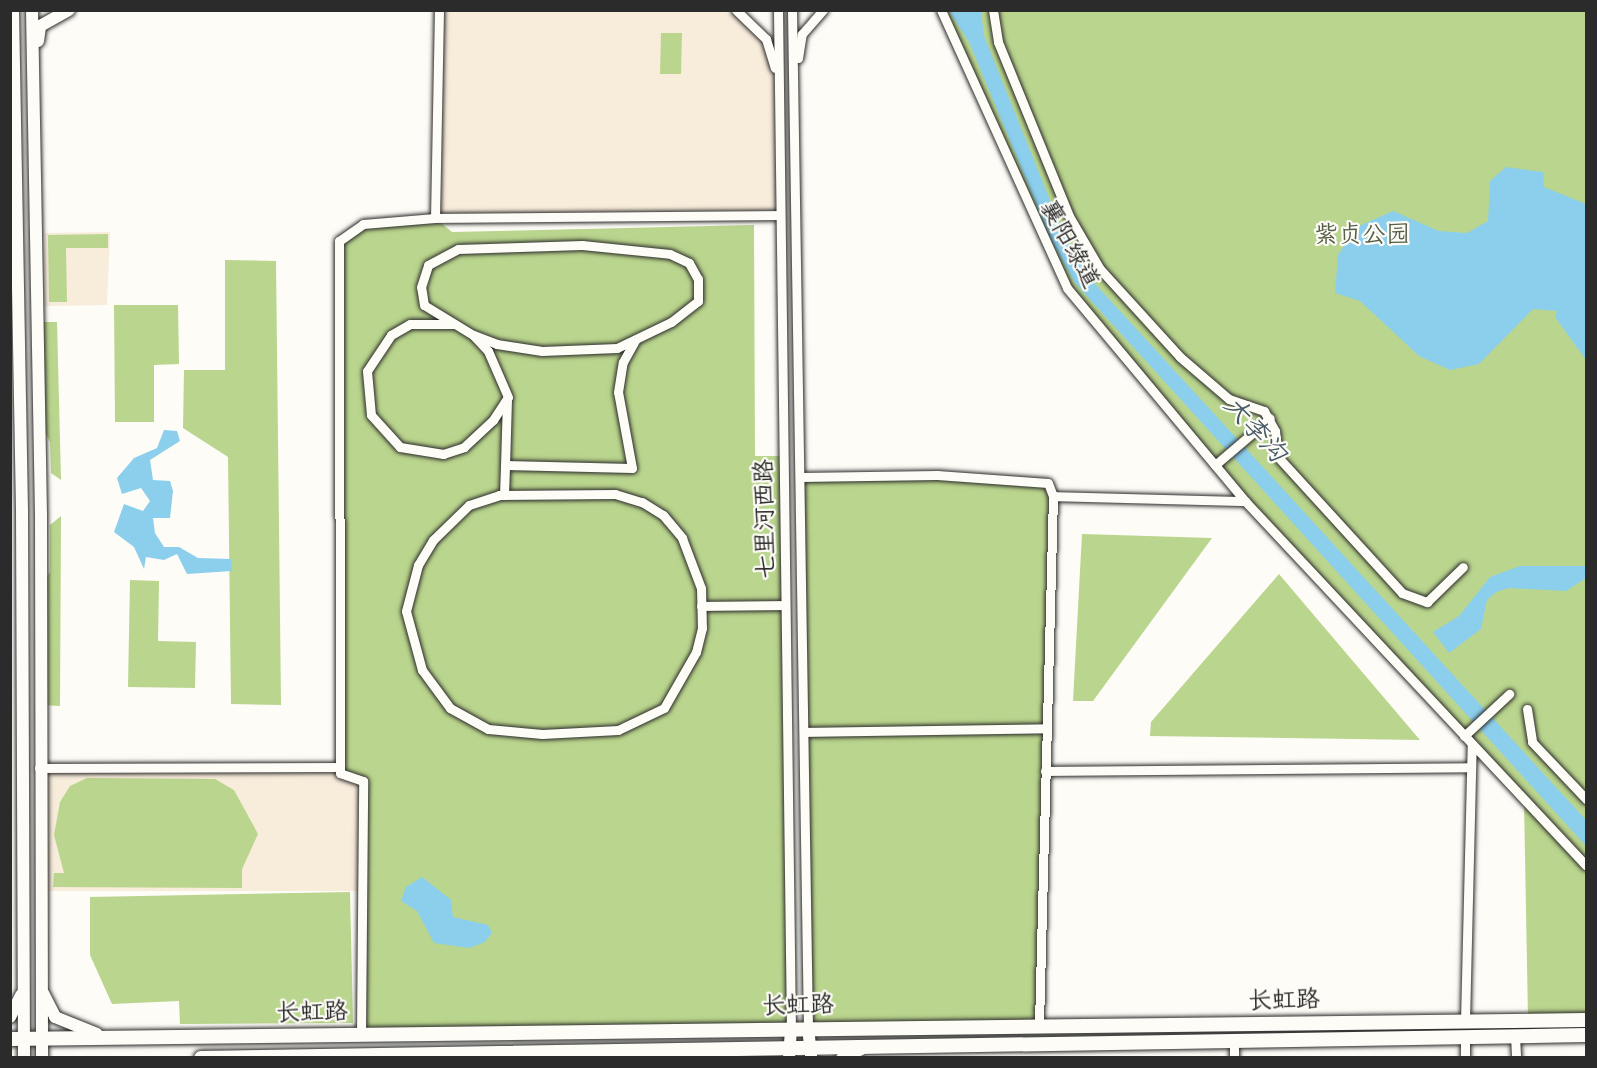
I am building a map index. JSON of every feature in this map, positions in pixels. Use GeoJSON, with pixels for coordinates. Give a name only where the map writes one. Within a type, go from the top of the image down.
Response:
{"type":"FeatureCollection","features":[{"type":"Feature","properties":{"kind":"highway","name":"长虹路"},"geometry":{"type":"LineString","coordinates":[[17,1039],[807,1027],[1587,1020]]}},
{"type":"Feature","properties":{"kind":"highway","name":"长虹路"},"geometry":{"type":"LineString","coordinates":[[201,1058],[433,1055],[730,1045],[811,1051],[871,1044],[1587,1035]]}},
{"type":"Feature","properties":{"kind":"main road"},"geometry":{"type":"LineString","coordinates":[[13,10],[23,991],[17,1039],[24,1058]]}},
{"type":"Feature","properties":{"kind":"main road"},"geometry":{"type":"LineString","coordinates":[[32,10],[41,515],[39,768],[42,1058]]}},
{"type":"Feature","properties":{"kind":"main road"},"geometry":{"type":"LineString","coordinates":[[33,69],[40,26],[69,10]]}},
{"type":"Feature","properties":{"kind":"main road"},"geometry":{"type":"LineString","coordinates":[[10,51],[14,64]]}},
{"type":"Feature","properties":{"kind":"main road"},"geometry":{"type":"LineString","coordinates":[[10,1017],[23,991]]}},
{"type":"Feature","properties":{"kind":"main road"},"geometry":{"type":"LineString","coordinates":[[42,991],[55,1017],[69,1027],[128,1038]]}},
{"type":"Feature","properties":{"kind":"main road"},"geometry":{"type":"LineString","coordinates":[[807,1027],[811,1051]]}},
{"type":"Feature","properties":{"kind":"main road"},"geometry":{"type":"LineString","coordinates":[[789,1051],[791,1028]]}},
{"type":"Feature","properties":{"kind":"main road"},"geometry":{"type":"LineString","coordinates":[[842,1058],[871,1044]]}},
{"type":"Feature","properties":{"kind":"main road"},"geometry":{"type":"LineString","coordinates":[[730,1045],[755,1058]]}},
{"type":"Feature","properties":{"kind":"street"},"geometry":{"type":"LineString","coordinates":[[435,218],[439,10]]}},
{"type":"Feature","properties":{"kind":"street"},"geometry":{"type":"LineString","coordinates":[[736,10],[766,39],[779,80]]}},
{"type":"Feature","properties":{"kind":"street","name":"七里河西路"},"geometry":{"type":"LineString","coordinates":[[778,10],[791,1028]]}},
{"type":"Feature","properties":{"kind":"street","name":"七里河西路"},"geometry":{"type":"LineString","coordinates":[[792,10],[807,1027]]}},
{"type":"Feature","properties":{"kind":"street"},"geometry":{"type":"LineString","coordinates":[[794,81],[802,34],[823,10]]}},
{"type":"Feature","properties":{"kind":"street","name":"襄阳绿道"},"geometry":{"type":"LineString","coordinates":[[941,10],[1067,288],[1217,463],[1245,501],[1472,744]]}},
{"type":"Feature","properties":{"kind":"street","name":"襄阳绿道"},"geometry":{"type":"LineString","coordinates":[[993,10],[999,42],[1069,216],[1100,269],[1180,357],[1229,399],[1270,418]]}},
{"type":"Feature","properties":{"kind":"street"},"geometry":{"type":"LineString","coordinates":[[361,1034],[363,781],[340,773],[339,241],[363,224],[435,218],[780,215]]}},
{"type":"Feature","properties":{"kind":"street"},"geometry":{"type":"LineString","coordinates":[[582,245],[670,254],[690,263],[698,279],[698,301],[617,348],[542,351],[473,335],[454,324],[424,305],[421,287],[428,265],[458,249],[582,245]]}},
{"type":"Feature","properties":{"kind":"street"},"geometry":{"type":"LineString","coordinates":[[454,324],[410,324],[376,351],[365,393],[383,433],[400,447],[443,454],[482,433],[508,397]]}},
{"type":"Feature","properties":{"kind":"street"},"geometry":{"type":"LineString","coordinates":[[473,335],[500,371],[508,397],[504,495]]}},
{"type":"Feature","properties":{"kind":"street"},"geometry":{"type":"LineString","coordinates":[[506,465],[632,468],[618,392],[623,362],[636,339]]}},
{"type":"Feature","properties":{"kind":"street"},"geometry":{"type":"LineString","coordinates":[[1217,463],[1270,418],[1278,457],[1402,593],[1427,602],[1463,567]]}},
{"type":"Feature","properties":{"kind":"street"},"geometry":{"type":"LineString","coordinates":[[800,477],[1021,477],[1048,483],[1053,496],[1040,1025]]}},
{"type":"Feature","properties":{"kind":"street"},"geometry":{"type":"LineString","coordinates":[[615,494],[642,502],[682,538],[701,588],[702,628],[690,668],[664,708],[641,722],[618,730],[542,734],[488,729],[450,708],[422,670],[409,640],[409,590],[418,565],[449,520],[469,505],[504,495],[615,494]]}},
{"type":"Feature","properties":{"kind":"street"},"geometry":{"type":"LineString","coordinates":[[1053,496],[1245,501]]}},
{"type":"Feature","properties":{"kind":"street"},"geometry":{"type":"LineString","coordinates":[[701,606],[785,605]]}},
{"type":"Feature","properties":{"kind":"street"},"geometry":{"type":"LineString","coordinates":[[1465,735],[1509,694]]}},
{"type":"Feature","properties":{"kind":"street"},"geometry":{"type":"LineString","coordinates":[[1527,709],[1532,742],[1587,799]]}},
{"type":"Feature","properties":{"kind":"street"},"geometry":{"type":"LineString","coordinates":[[804,732],[1046,728]]}},
{"type":"Feature","properties":{"kind":"street"},"geometry":{"type":"LineString","coordinates":[[1465,1021],[1469,767],[1472,744]]}},
{"type":"Feature","properties":{"kind":"street"},"geometry":{"type":"LineString","coordinates":[[1472,744],[1587,865]]}},
{"type":"Feature","properties":{"kind":"street"},"geometry":{"type":"LineString","coordinates":[[39,768],[340,767]]}},
{"type":"Feature","properties":{"kind":"street"},"geometry":{"type":"LineString","coordinates":[[1045,771],[1469,767]]}},
{"type":"Feature","properties":{"kind":"street"},"geometry":{"type":"LineString","coordinates":[[1465,1036],[1465,1058]]}},
{"type":"Feature","properties":{"kind":"street"},"geometry":{"type":"LineString","coordinates":[[1515,1036],[1516,1058]]}},
{"type":"Feature","properties":{"kind":"street"},"geometry":{"type":"LineString","coordinates":[[1234,1039],[1234,1058]]}},
{"type":"Feature","properties":{"kind":"shaded area"},"geometry":{"type":"Polygon","coordinates":[[[439,11],[736,11],[766,39],[779,80],[780,215],[435,218],[439,11]]]}},
{"type":"Feature","properties":{"kind":"shaded area"},"geometry":{"type":"Polygon","coordinates":[[[110,232],[107,305],[45,306],[45,233],[110,232]]]}},
{"type":"Feature","properties":{"kind":"shaded area"},"geometry":{"type":"Polygon","coordinates":[[[340,767],[363,781],[362,891],[40,891],[39,768],[340,767]]]}},
{"type":"Feature","properties":{"kind":"green space","name":"紫贞公园"},"geometry":{"type":"Polygon","coordinates":[[[941,11],[1586,11],[1586,1017],[1528,1018],[1524,802],[1245,501],[1067,288],[941,11]]]}},
{"type":"Feature","properties":{"kind":"green space"},"geometry":{"type":"Polygon","coordinates":[[[661,33],[682,33],[681,74],[660,74],[661,33]]]}},
{"type":"Feature","properties":{"kind":"green space"},"geometry":{"type":"Polygon","coordinates":[[[435,218],[452,232],[754,225],[755,456],[787,456],[791,1027],[361,1034],[363,781],[340,773],[339,241],[363,224],[435,218]]]}},
{"type":"Feature","properties":{"kind":"green space"},"geometry":{"type":"Polygon","coordinates":[[[108,234],[108,248],[66,248],[67,302],[49,302],[48,235],[108,234]]]}},
{"type":"Feature","properties":{"kind":"green space"},"geometry":{"type":"Polygon","coordinates":[[[225,260],[276,261],[281,705],[231,704],[228,457],[183,428],[184,370],[225,370],[225,260]]]}},
{"type":"Feature","properties":{"kind":"green space"},"geometry":{"type":"Polygon","coordinates":[[[114,305],[178,305],[179,364],[154,365],[154,422],[115,422],[114,305]]]}},
{"type":"Feature","properties":{"kind":"green space"},"geometry":{"type":"Polygon","coordinates":[[[38,322],[57,322],[61,480],[51,473],[50,442],[39,421],[38,322]]]}},
{"type":"Feature","properties":{"kind":"green space"},"geometry":{"type":"Polygon","coordinates":[[[800,477],[1038,478],[1053,496],[1039,1025],[808,1027],[800,477]]]}},
{"type":"Feature","properties":{"kind":"green space"},"geometry":{"type":"Polygon","coordinates":[[[61,516],[60,706],[40,705],[41,584],[50,572],[50,525],[61,516]]]}},
{"type":"Feature","properties":{"kind":"green space"},"geometry":{"type":"Polygon","coordinates":[[[1082,534],[1212,538],[1093,701],[1073,701],[1082,534]]]}},
{"type":"Feature","properties":{"kind":"green space"},"geometry":{"type":"Polygon","coordinates":[[[1279,574],[1420,740],[1150,736],[1151,722],[1279,574]]]}},
{"type":"Feature","properties":{"kind":"green space"},"geometry":{"type":"Polygon","coordinates":[[[130,580],[159,581],[158,641],[196,642],[195,688],[128,687],[130,580]]]}},
{"type":"Feature","properties":{"kind":"green space"},"geometry":{"type":"Polygon","coordinates":[[[87,778],[215,779],[234,790],[258,834],[242,869],[242,888],[53,887],[54,873],[64,873],[54,835],[60,802],[70,786],[87,778]]]}},
{"type":"Feature","properties":{"kind":"green space"},"geometry":{"type":"Polygon","coordinates":[[[350,892],[353,1023],[180,1024],[179,1001],[112,1004],[90,955],[90,897],[350,892]]]}},
{"type":"Feature","properties":{"kind":"water"},"geometry":{"type":"Polygon","coordinates":[[[949,11],[981,11],[984,36],[1064,235],[1087,275],[1586,820],[1586,846],[1075,283],[1051,240],[969,42],[949,11]]]}},
{"type":"Feature","properties":{"kind":"water"},"geometry":{"type":"Polygon","coordinates":[[[1506,167],[1543,172],[1544,187],[1586,204],[1586,360],[1555,317],[1557,311],[1533,309],[1479,364],[1450,370],[1419,356],[1360,301],[1335,293],[1338,255],[1357,227],[1393,211],[1439,231],[1467,233],[1488,221],[1490,181],[1506,167]]]}},
{"type":"Feature","properties":{"kind":"water"},"geometry":{"type":"Polygon","coordinates":[[[164,430],[177,431],[180,441],[150,460],[153,480],[170,481],[173,491],[170,518],[153,518],[155,533],[164,547],[179,547],[198,558],[231,559],[232,571],[187,574],[177,554],[164,560],[146,557],[144,569],[134,547],[114,532],[124,504],[143,511],[150,501],[141,488],[122,494],[117,478],[134,458],[157,448],[164,430]]]}},
{"type":"Feature","properties":{"kind":"water"},"geometry":{"type":"Polygon","coordinates":[[[1520,566],[1586,566],[1586,578],[1566,591],[1509,588],[1496,592],[1487,600],[1481,629],[1449,653],[1433,632],[1459,616],[1490,577],[1520,566]]]}},
{"type":"Feature","properties":{"kind":"water"},"geometry":{"type":"Polygon","coordinates":[[[422,877],[451,900],[453,917],[488,925],[492,933],[485,942],[469,948],[434,943],[417,911],[401,901],[406,887],[422,877]]]}},
{"type":"Feature","properties":{"kind":"water label","name":"大李沟"},"geometry":{"type":"Point","coordinates":[1255,429]}}]}
